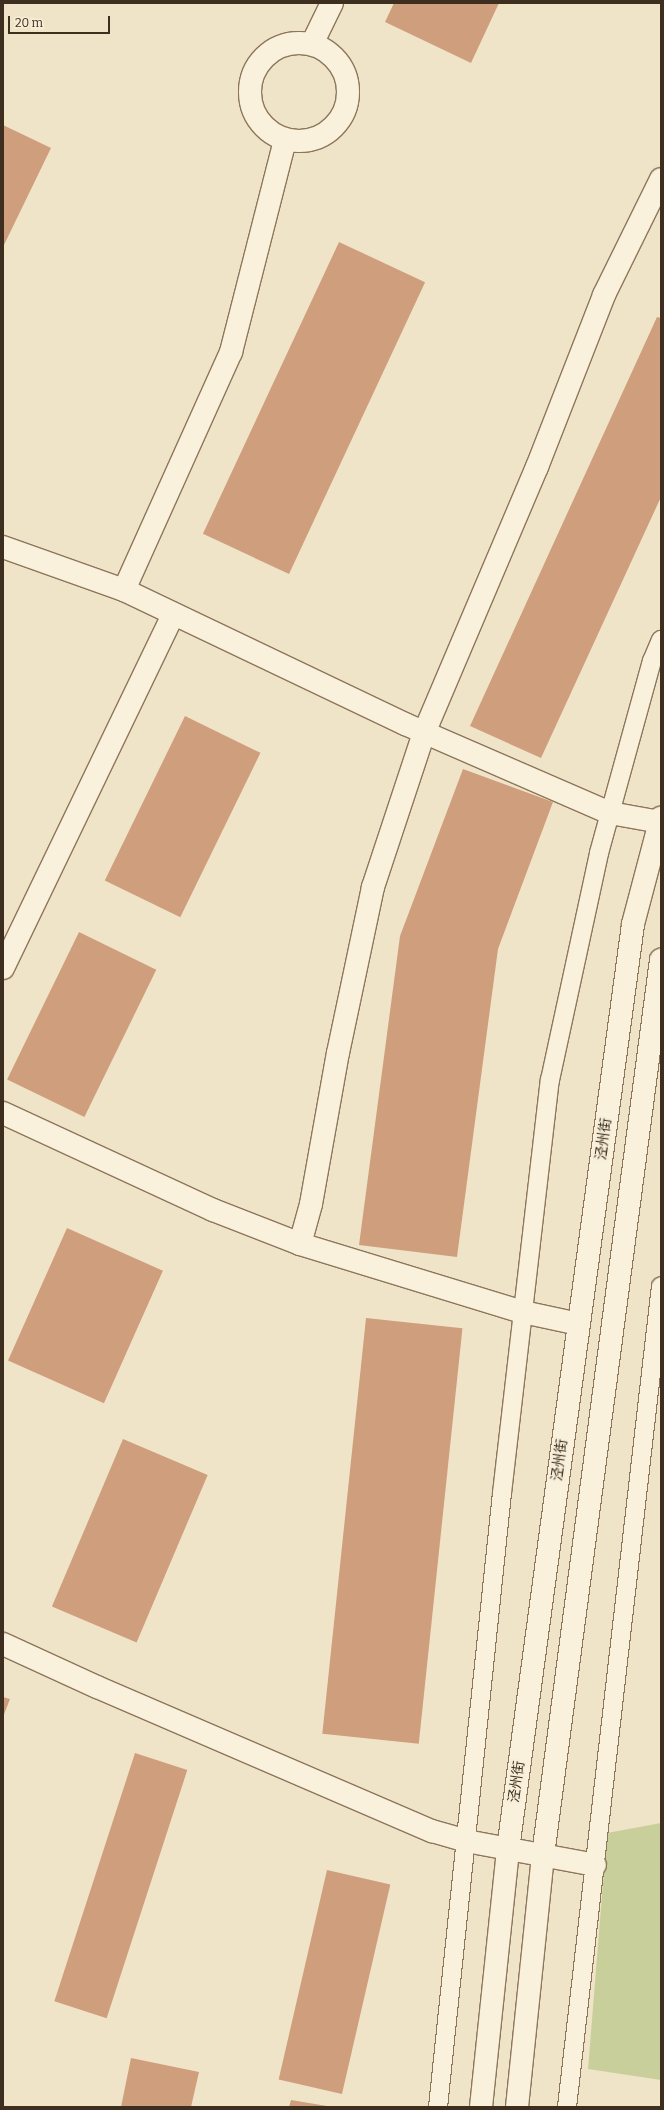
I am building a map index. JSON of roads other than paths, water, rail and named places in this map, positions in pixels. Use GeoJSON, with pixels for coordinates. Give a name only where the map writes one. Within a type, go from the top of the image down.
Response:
{"type":"FeatureCollection","features":[{"type":"Feature","properties":{"kind":"street"},"geometry":{"type":"LineString","coordinates":[[312,44],[332,3]]}},
{"type":"Feature","properties":{"kind":"street"},"geometry":{"type":"LineString","coordinates":[[297,43],[312,44],[326,51],[338,61],[345,75],[348,90],[347,105],[340,120],[316,139],[301,142],[286,140],[271,134],[260,123],[252,110],[249,95],[251,79],[257,65],[281,46],[297,43]]}},
{"type":"Feature","properties":{"kind":"street"},"geometry":{"type":"LineString","coordinates":[[124,590],[231,352],[286,140]]}},
{"type":"Feature","properties":{"kind":"street"},"geometry":{"type":"LineString","coordinates":[[300,1244],[311,1204],[338,1053],[373,887],[424,733],[537,467],[604,295],[661,179]]}},
{"type":"Feature","properties":{"kind":"street"},"geometry":{"type":"LineString","coordinates":[[3,547],[124,590],[424,733],[610,813],[660,820]]}},
{"type":"Feature","properties":{"kind":"street"},"geometry":{"type":"LineString","coordinates":[[3,968],[173,614]]}},
{"type":"Feature","properties":{"kind":"street","name":"泾州街"},"geometry":{"type":"LineString","coordinates":[[480,2107],[508,1849],[633,924],[660,820]]}},
{"type":"Feature","properties":{"kind":"street"},"geometry":{"type":"LineString","coordinates":[[517,2107],[543,1855],[661,960]]}},
{"type":"Feature","properties":{"kind":"street"},"geometry":{"type":"LineString","coordinates":[[3,1113],[213,1210],[300,1244],[523,1312],[579,1324]]}},
{"type":"Feature","properties":{"kind":"street"},"geometry":{"type":"LineString","coordinates":[[3,1644],[97,1687],[425,1828],[466,1841],[595,1865]]}},
{"type":"Feature","properties":{"kind":"lane"},"geometry":{"type":"LineString","coordinates":[[438,2107],[523,1312],[550,1080],[610,813],[652,661],[661,640]]}},
{"type":"Feature","properties":{"kind":"lane"},"geometry":{"type":"LineString","coordinates":[[567,2107],[661,1286]]}}]}
